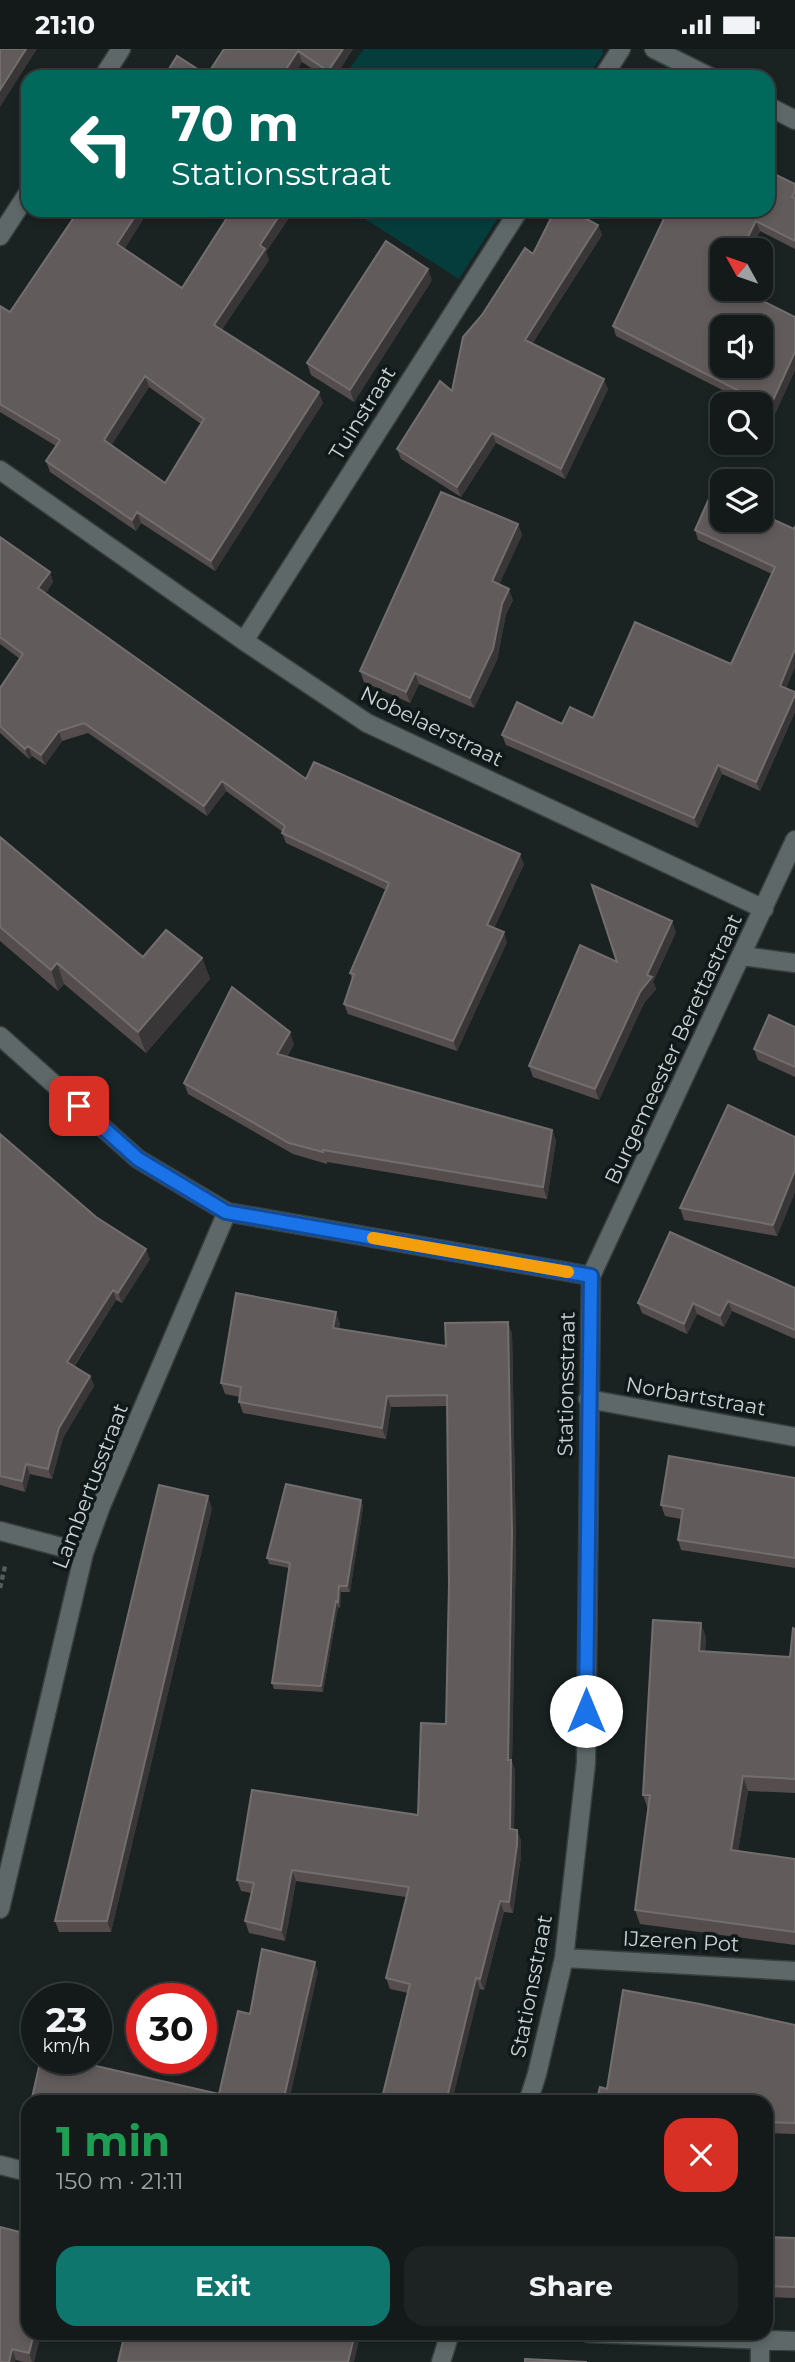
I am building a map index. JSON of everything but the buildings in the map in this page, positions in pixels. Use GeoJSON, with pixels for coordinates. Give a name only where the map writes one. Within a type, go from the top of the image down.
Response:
{"type":"FeatureCollection","features":[{"type":"Feature","properties":{"kind":"street"},"geometry":{"type":"LineString","coordinates":[[108,70],[121,49]]}},
{"type":"Feature","properties":{"kind":"street"},"geometry":{"type":"LineString","coordinates":[[608,70],[621,49]]}},
{"type":"Feature","properties":{"kind":"street"},"geometry":{"type":"LineString","coordinates":[[654,49],[696,70]]}},
{"type":"Feature","properties":{"kind":"street"},"geometry":{"type":"LineString","coordinates":[[775,110],[795,120]]}},
{"type":"Feature","properties":{"kind":"street"},"geometry":{"type":"LineString","coordinates":[[0,236],[21,204]]}},
{"type":"Feature","properties":{"kind":"street","name":"Tuinstraat"},"geometry":{"type":"LineString","coordinates":[[244,641],[515,217]]}},
{"type":"Feature","properties":{"kind":"street","name":"Nobelaerstraat"},"geometry":{"type":"LineString","coordinates":[[0,470],[244,641],[367,723],[764,909]]}},
{"type":"Feature","properties":{"kind":"street","name":"Burgemeester Berettastraat"},"geometry":{"type":"LineString","coordinates":[[591,1276],[795,840]]}},
{"type":"Feature","properties":{"kind":"street"},"geometry":{"type":"LineString","coordinates":[[742,956],[795,963]]}},
{"type":"Feature","properties":{"kind":"street"},"geometry":{"type":"LineString","coordinates":[[0,1036],[138,1159],[226,1212],[591,1276]]}},
{"type":"Feature","properties":{"kind":"street","name":"Lambertusstraat"},"geometry":{"type":"LineString","coordinates":[[0,1909],[84,1553],[101,1506],[226,1212]]}},
{"type":"Feature","properties":{"kind":"street","name":"Stationsstraat"},"geometry":{"type":"LineString","coordinates":[[530,2095],[564,1958],[586,1763],[591,1276]]}},
{"type":"Feature","properties":{"kind":"street","name":"Norbartstraat"},"geometry":{"type":"LineString","coordinates":[[588,1399],[795,1437]]}},
{"type":"Feature","properties":{"kind":"street"},"geometry":{"type":"LineString","coordinates":[[0,1531],[84,1553]]}},
{"type":"Feature","properties":{"kind":"street","name":"IJzeren Pot"},"geometry":{"type":"LineString","coordinates":[[564,1958],[795,1971]]}},
{"type":"Feature","properties":{"kind":"street"},"geometry":{"type":"LineString","coordinates":[[0,2165],[21,2170]]}},
{"type":"Feature","properties":{"kind":"street"},"geometry":{"type":"LineString","coordinates":[[440,2362],[448,2340]]}},
{"type":"Feature","properties":{"kind":"street"},"geometry":{"type":"LineString","coordinates":[[760,2362],[760,2340],[795,2341]]}},
{"type":"Feature","properties":{"kind":"shaded area"},"geometry":{"type":"Polygon","coordinates":[[[364,49],[602,49],[603,54],[593,70],[348,70],[364,49]]]}},
{"type":"Feature","properties":{"kind":"shaded area"},"geometry":{"type":"Polygon","coordinates":[[[362,217],[499,217],[459,279],[362,217]]]}},
{"type":"Feature","properties":{"kind":"slow traffic"},"geometry":{"type":"LineString","coordinates":[[373,1238],[568,1272]]}},
{"type":"Feature","properties":{"kind":"route"},"geometry":{"type":"LineString","coordinates":[[79,1106],[138,1159],[226,1212],[591,1276],[586,1711]]}}]}
